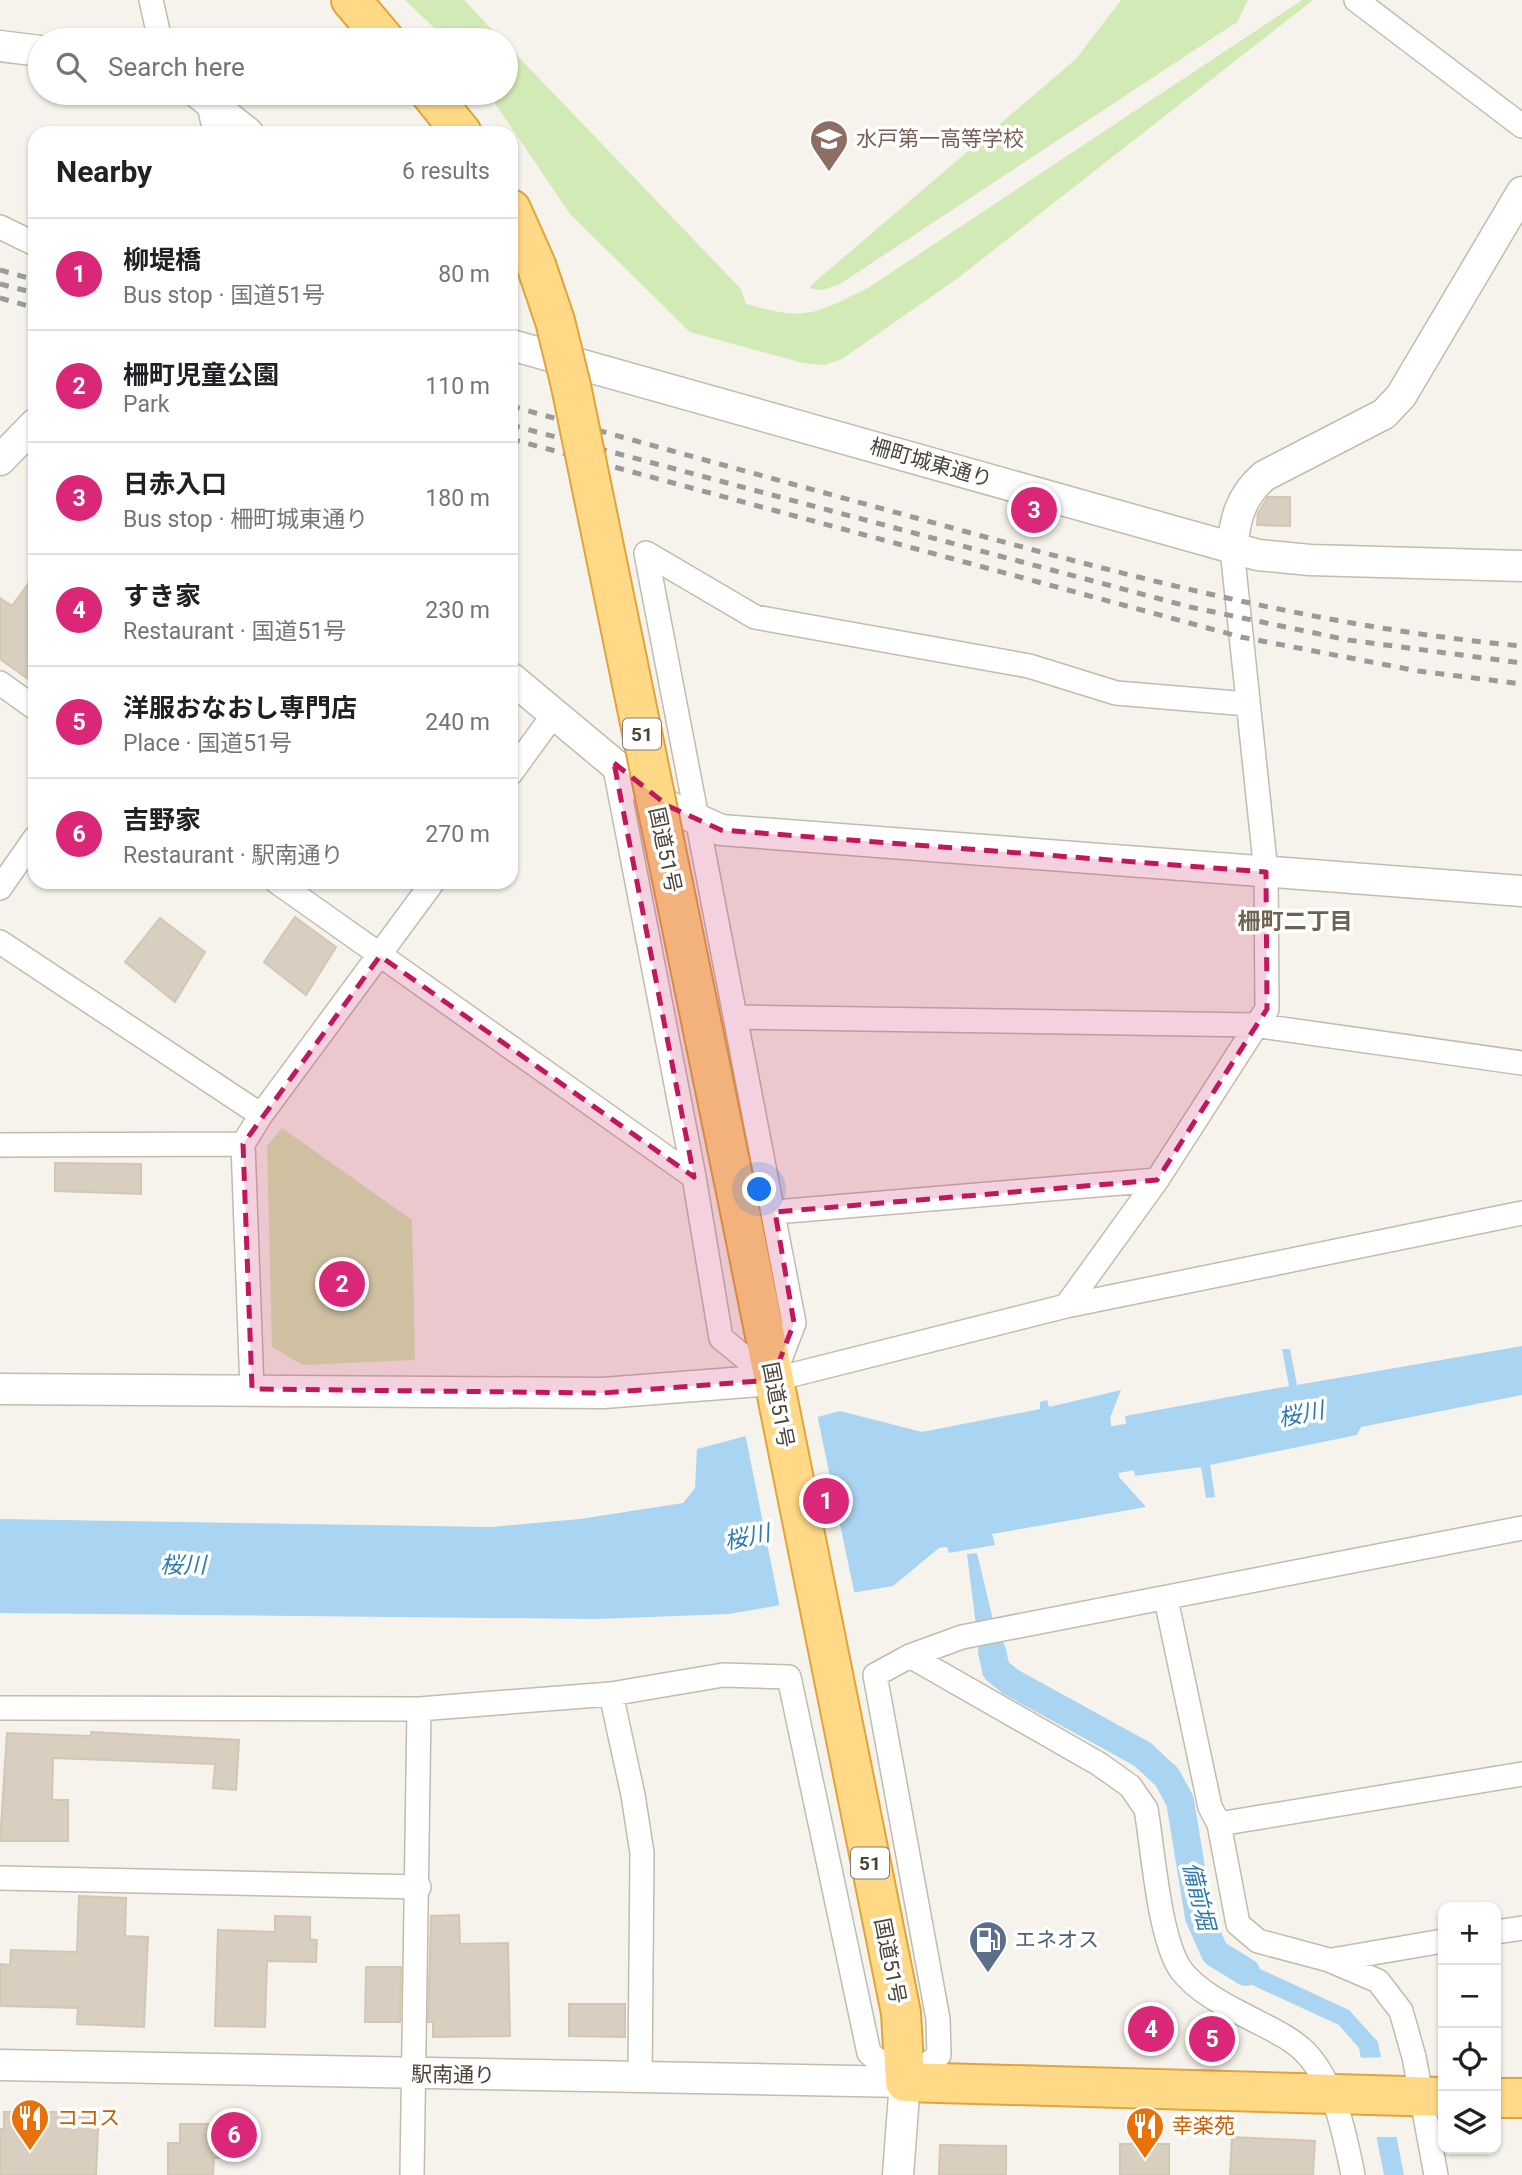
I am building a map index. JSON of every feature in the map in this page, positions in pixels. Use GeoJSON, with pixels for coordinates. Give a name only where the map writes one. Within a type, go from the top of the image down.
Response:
{"type":"FeatureCollection","features":[{"type":"Feature","properties":{"kind":"highway"},"geometry":{"type":"LineString","coordinates":[[351,0],[375,28]]}},
{"type":"Feature","properties":{"kind":"highway"},"geometry":{"type":"LineString","coordinates":[[440,105],[456,126]]}},
{"type":"Feature","properties":{"kind":"highway","name":"国道51号"},"geometry":{"type":"LineString","coordinates":[[518,225],[536,265],[555,321],[571,386],[757,1209],[776,1397],[901,2013],[905,2082]]}},
{"type":"Feature","properties":{"kind":"highway"},"geometry":{"type":"LineString","coordinates":[[905,2082],[1425,2096]]}},
{"type":"Feature","properties":{"kind":"highway"},"geometry":{"type":"LineString","coordinates":[[1501,2098],[1522,2098]]}},
{"type":"Feature","properties":{"kind":"street"},"geometry":{"type":"LineString","coordinates":[[151,0],[157,28]]}},
{"type":"Feature","properties":{"kind":"street"},"geometry":{"type":"LineString","coordinates":[[1356,0],[1522,126]]}},
{"type":"Feature","properties":{"kind":"street"},"geometry":{"type":"LineString","coordinates":[[0,46],[28,50]]}},
{"type":"Feature","properties":{"kind":"street"},"geometry":{"type":"LineString","coordinates":[[206,105],[213,126]]}},
{"type":"Feature","properties":{"kind":"street"},"geometry":{"type":"LineString","coordinates":[[214,105],[239,126]]}},
{"type":"Feature","properties":{"kind":"street"},"geometry":{"type":"LineString","coordinates":[[1066,1306],[1157,1180],[1254,1025],[1267,1009],[1266,872],[1232,549],[1234,521],[1251,487],[1264,476],[1384,414],[1401,396],[1522,192]]}},
{"type":"Feature","properties":{"kind":"street"},"geometry":{"type":"LineString","coordinates":[[0,227],[28,241]]}},
{"type":"Feature","properties":{"kind":"street","name":"柵町城東通り"},"geometry":{"type":"LineString","coordinates":[[518,347],[1232,549],[1310,560],[1522,565]]}},
{"type":"Feature","properties":{"kind":"street"},"geometry":{"type":"LineString","coordinates":[[0,460],[28,431]]}},
{"type":"Feature","properties":{"kind":"street"},"geometry":{"type":"LineString","coordinates":[[1157,1180],[757,1209],[735,1017],[646,553],[755,617],[1029,666],[1115,693],[1248,704]]}},
{"type":"Feature","properties":{"kind":"street"},"geometry":{"type":"LineString","coordinates":[[0,683],[28,703]]}},
{"type":"Feature","properties":{"kind":"street"},"geometry":{"type":"LineString","coordinates":[[518,684],[668,806],[698,822],[721,830],[1522,891]]}},
{"type":"Feature","properties":{"kind":"street"},"geometry":{"type":"LineString","coordinates":[[518,763],[554,714]]}},
{"type":"Feature","properties":{"kind":"street"},"geometry":{"type":"LineString","coordinates":[[614,763],[694,1177],[721,1338],[776,1397]]}},
{"type":"Feature","properties":{"kind":"street"},"geometry":{"type":"LineString","coordinates":[[0,888],[28,848]]}},
{"type":"Feature","properties":{"kind":"street"},"geometry":{"type":"LineString","coordinates":[[287,889],[694,1177]]}},
{"type":"Feature","properties":{"kind":"street"},"geometry":{"type":"LineString","coordinates":[[252,1389],[243,1144],[261,1115],[428,889]]}},
{"type":"Feature","properties":{"kind":"street"},"geometry":{"type":"LineString","coordinates":[[0,942],[261,1115]]}},
{"type":"Feature","properties":{"kind":"street"},"geometry":{"type":"LineString","coordinates":[[735,1017],[1254,1025],[1522,1063]]}},
{"type":"Feature","properties":{"kind":"street"},"geometry":{"type":"LineString","coordinates":[[0,1144],[243,1144]]}},
{"type":"Feature","properties":{"kind":"street"},"geometry":{"type":"LineString","coordinates":[[0,1389],[252,1389],[776,1397],[1066,1306],[1522,1213]]}},
{"type":"Feature","properties":{"kind":"street"},"geometry":{"type":"LineString","coordinates":[[898,2175],[905,2082],[939,2054],[938,2019],[874,1675],[910,1656],[962,1637],[1522,1528]]}},
{"type":"Feature","properties":{"kind":"street"},"geometry":{"type":"LineString","coordinates":[[1166,1599],[1210,1807],[1219,1824],[1238,1924],[1258,1941],[1329,1961],[1378,1981],[1401,2011],[1425,2096],[1436,2175]]}},
{"type":"Feature","properties":{"kind":"street"},"geometry":{"type":"LineString","coordinates":[[910,1656],[1099,1764],[1140,1796],[1146,1809],[1166,1927],[1181,1969],[1223,2003],[1289,2039],[1305,2052],[1343,2095],[1346,2140],[1353,2175]]}},
{"type":"Feature","properties":{"kind":"street"},"geometry":{"type":"LineString","coordinates":[[0,1708],[419,1709],[611,1694],[723,1675],[789,1677],[869,2053],[905,2082]]}},
{"type":"Feature","properties":{"kind":"street"},"geometry":{"type":"LineString","coordinates":[[611,1694],[633,1795],[642,1853],[640,2077]]}},
{"type":"Feature","properties":{"kind":"street"},"geometry":{"type":"LineString","coordinates":[[412,2175],[419,1887],[419,1709]]}},
{"type":"Feature","properties":{"kind":"street"},"geometry":{"type":"LineString","coordinates":[[1219,1824],[1522,1774]]}},
{"type":"Feature","properties":{"kind":"street"},"geometry":{"type":"LineString","coordinates":[[0,1878],[419,1887]]}},
{"type":"Feature","properties":{"kind":"street"},"geometry":{"type":"LineString","coordinates":[[1501,1931],[1522,1928]]}},
{"type":"Feature","properties":{"kind":"street"},"geometry":{"type":"LineString","coordinates":[[1329,1961],[1438,1942]]}},
{"type":"Feature","properties":{"kind":"street","name":"駅南通り"},"geometry":{"type":"LineString","coordinates":[[0,2065],[905,2082]]}},
{"type":"Feature","properties":{"kind":"highlighted area"},"geometry":{"type":"Polygon","coordinates":[[[614,763],[668,806],[721,830],[1266,872],[1267,1009],[1157,1180],[775,1212],[794,1323],[772,1380],[603,1393],[252,1389],[243,1144],[380,956],[694,1177],[614,763]]]}},
{"type":"Feature","properties":{"kind":"green space"},"geometry":{"type":"Polygon","coordinates":[[[405,0],[464,0],[491,28],[434,28],[405,0]]]}},
{"type":"Feature","properties":{"kind":"green space"},"geometry":{"type":"Polygon","coordinates":[[[1121,0],[1248,0],[1237,22],[840,284],[823,290],[811,289],[810,286],[1076,59],[1121,0]]]}},
{"type":"Feature","properties":{"kind":"green space"},"geometry":{"type":"Polygon","coordinates":[[[1302,0],[1313,0],[958,278],[842,359],[824,365],[803,363],[690,332],[570,214],[518,137],[518,126],[510,126],[496,105],[518,105],[518,57],[741,289],[746,304],[797,314],[821,309],[868,288],[1302,0]]]}},
{"type":"Feature","properties":{"kind":"green space"},"geometry":{"type":"Polygon","coordinates":[[[282,1128],[412,1220],[415,1360],[303,1365],[272,1347],[267,1146],[282,1128]]]}},
{"type":"Feature","properties":{"kind":"water"},"geometry":{"type":"Polygon","coordinates":[[[1522,1346],[1522,1395],[1361,1427],[1357,1435],[1210,1465],[1215,1497],[1206,1498],[1201,1467],[1135,1476],[1125,1416],[1289,1386],[1282,1349],[1290,1349],[1297,1385],[1522,1346]]]}},
{"type":"Feature","properties":{"kind":"water"},"geometry":{"type":"Polygon","coordinates":[[[1121,1390],[1110,1418],[1119,1477],[1146,1507],[992,1534],[995,1545],[949,1553],[947,1547],[939,1548],[893,1586],[729,1614],[596,1619],[0,1613],[0,1519],[491,1527],[580,1519],[683,1503],[695,1488],[697,1449],[840,1411],[922,1432],[1040,1409],[1040,1402],[1047,1400],[1049,1407],[1121,1390]]]}},
{"type":"Feature","properties":{"kind":"water"},"geometry":{"type":"Polygon","coordinates":[[[977,1553],[1004,1666],[1017,1676],[1005,1689],[988,1672],[976,1625],[967,1554],[977,1553]]]}},
{"type":"Feature","properties":{"kind":"water"},"geometry":{"type":"Polygon","coordinates":[[[1221,1946],[1247,1963],[1349,2010],[1378,2042],[1404,2175],[1384,2175],[1359,2048],[1339,2025],[1237,1978],[1209,1959],[1221,1946]]]}},
{"type":"Feature","properties":{"kind":"pier"},"geometry":{"type":"Polygon","coordinates":[[[817,1414],[855,1596],[780,1608],[745,1433],[817,1414]]]}},
{"type":"Feature","properties":{"kind":"pier"},"geometry":{"type":"Polygon","coordinates":[[[1385,2057],[1400,2137],[1373,2137],[1358,2058],[1385,2057]]]}},
{"type":"Feature","properties":{"kind":"building"},"geometry":{"type":"Polygon","coordinates":[[[1268,497],[1290,497],[1290,526],[1257,525],[1258,513],[1268,497]]]}},
{"type":"Feature","properties":{"kind":"building"},"geometry":{"type":"Polygon","coordinates":[[[28,584],[28,679],[0,659],[0,598],[12,606],[28,584]]]}},
{"type":"Feature","properties":{"kind":"building"},"geometry":{"type":"Polygon","coordinates":[[[295,917],[336,947],[306,995],[264,962],[295,917]]]}},
{"type":"Feature","properties":{"kind":"building"},"geometry":{"type":"Polygon","coordinates":[[[160,918],[205,952],[175,1002],[125,962],[160,918]]]}},
{"type":"Feature","properties":{"kind":"building"},"geometry":{"type":"Polygon","coordinates":[[[55,1163],[141,1164],[141,1194],[55,1191],[55,1163]]]}},
{"type":"Feature","properties":{"kind":"building"},"geometry":{"type":"Polygon","coordinates":[[[91,1732],[239,1740],[236,1790],[213,1788],[215,1764],[53,1758],[52,1800],[68,1800],[68,1841],[0,1841],[7,1733],[91,1736],[91,1732]]]}},
{"type":"Feature","properties":{"kind":"building"},"geometry":{"type":"Polygon","coordinates":[[[79,1896],[126,1898],[125,1936],[148,1937],[144,2027],[77,2024],[78,2008],[0,2006],[0,1964],[10,1965],[11,1950],[77,1952],[79,1896]]]}},
{"type":"Feature","properties":{"kind":"building"},"geometry":{"type":"Polygon","coordinates":[[[459,1915],[460,1944],[508,1943],[510,2036],[433,2037],[433,2022],[428,2022],[431,1916],[459,1915]]]}},
{"type":"Feature","properties":{"kind":"building"},"geometry":{"type":"Polygon","coordinates":[[[275,1916],[310,1917],[310,1939],[317,1940],[316,1962],[267,1961],[265,2027],[215,2026],[218,1930],[275,1932],[275,1916]]]}},
{"type":"Feature","properties":{"kind":"building"},"geometry":{"type":"Polygon","coordinates":[[[366,1967],[401,1967],[400,2022],[365,2022],[366,1967]]]}},
{"type":"Feature","properties":{"kind":"building"},"geometry":{"type":"Polygon","coordinates":[[[569,2004],[625,2004],[625,2037],[569,2036],[569,2004]]]}},
{"type":"Feature","properties":{"kind":"building"},"geometry":{"type":"Polygon","coordinates":[[[1198,2026],[1226,2026],[1226,2053],[1198,2052],[1198,2026]]]}},
{"type":"Feature","properties":{"kind":"building"},"geometry":{"type":"Polygon","coordinates":[[[67,2109],[99,2111],[96,2175],[0,2175],[0,2129],[4,2129],[4,2112],[66,2112],[67,2109]]]}},
{"type":"Feature","properties":{"kind":"building"},"geometry":{"type":"Polygon","coordinates":[[[222,2112],[245,2112],[246,2158],[214,2158],[213,2175],[168,2175],[168,2143],[180,2143],[180,2124],[222,2124],[222,2112]]]}},
{"type":"Feature","properties":{"kind":"building"},"geometry":{"type":"Polygon","coordinates":[[[1232,2137],[1315,2141],[1313,2175],[1230,2175],[1232,2137]]]}},
{"type":"Feature","properties":{"kind":"building","name":"幸楽苑"},"geometry":{"type":"Polygon","coordinates":[[[1120,2144],[1169,2144],[1169,2175],[1120,2175],[1120,2144]]]}},
{"type":"Feature","properties":{"kind":"building"},"geometry":{"type":"Polygon","coordinates":[[[940,2145],[1006,2146],[1006,2175],[939,2175],[940,2145]]]}},
{"type":"Feature","properties":{"kind":"waterway","name":"桜川"},"geometry":{"type":"LineString","coordinates":[[1051,1461],[1192,1436]]}},
{"type":"Feature","properties":{"kind":"waterway","name":"備前堀"},"geometry":{"type":"LineString","coordinates":[[992,1651],[996,1670],[1011,1682],[1142,1754],[1167,1777],[1180,1801],[1199,1917],[1215,1953],[1246,1972]]}},
{"type":"Feature","properties":{"kind":"railway"},"geometry":{"type":"LineString","coordinates":[[0,270],[28,278]]}},
{"type":"Feature","properties":{"kind":"railway"},"geometry":{"type":"LineString","coordinates":[[0,284],[28,291]]}},
{"type":"Feature","properties":{"kind":"railway"},"geometry":{"type":"LineString","coordinates":[[0,298],[28,306]]}},
{"type":"Feature","properties":{"kind":"railway"},"geometry":{"type":"LineString","coordinates":[[518,408],[1162,583],[1376,627],[1522,646]]}},
{"type":"Feature","properties":{"kind":"railway"},"geometry":{"type":"LineString","coordinates":[[518,427],[1190,607],[1348,640],[1522,663]]}},
{"type":"Feature","properties":{"kind":"railway"},"geometry":{"type":"LineString","coordinates":[[518,441],[1241,637],[1418,671],[1522,684]]}},
{"type":"Feature","properties":{"kind":"place","name":"水戸第一高等学校"},"geometry":{"type":"Point","coordinates":[829,173]}},
{"type":"Feature","properties":{"kind":"place","name":"日赤入口"},"geometry":{"type":"Point","coordinates":[1034,510]}},
{"type":"Feature","properties":{"kind":"place","name":"柵町児童公園"},"geometry":{"type":"Point","coordinates":[342,1284]}},
{"type":"Feature","properties":{"kind":"place","name":"柳堤橋"},"geometry":{"type":"Point","coordinates":[826,1501]}},
{"type":"Feature","properties":{"kind":"place","name":"エネオス"},"geometry":{"type":"Point","coordinates":[988,1974]}},
{"type":"Feature","properties":{"kind":"place","name":"すき家"},"geometry":{"type":"Point","coordinates":[1151,2029]}},
{"type":"Feature","properties":{"kind":"place","name":"洋服おなおし専門店"},"geometry":{"type":"Point","coordinates":[1212,2039]}},
{"type":"Feature","properties":{"kind":"place","name":"吉野家"},"geometry":{"type":"Point","coordinates":[234,2135]}},
{"type":"Feature","properties":{"kind":"place","name":"ココス"},"geometry":{"type":"Point","coordinates":[30,2152]}},
{"type":"Feature","properties":{"kind":"place","name":"幸楽苑"},"geometry":{"type":"Point","coordinates":[1145,2160]}},
{"type":"Feature","properties":{"kind":"district","name":"柵町二丁目"},"geometry":{"type":"Point","coordinates":[1295,921]}}]}
